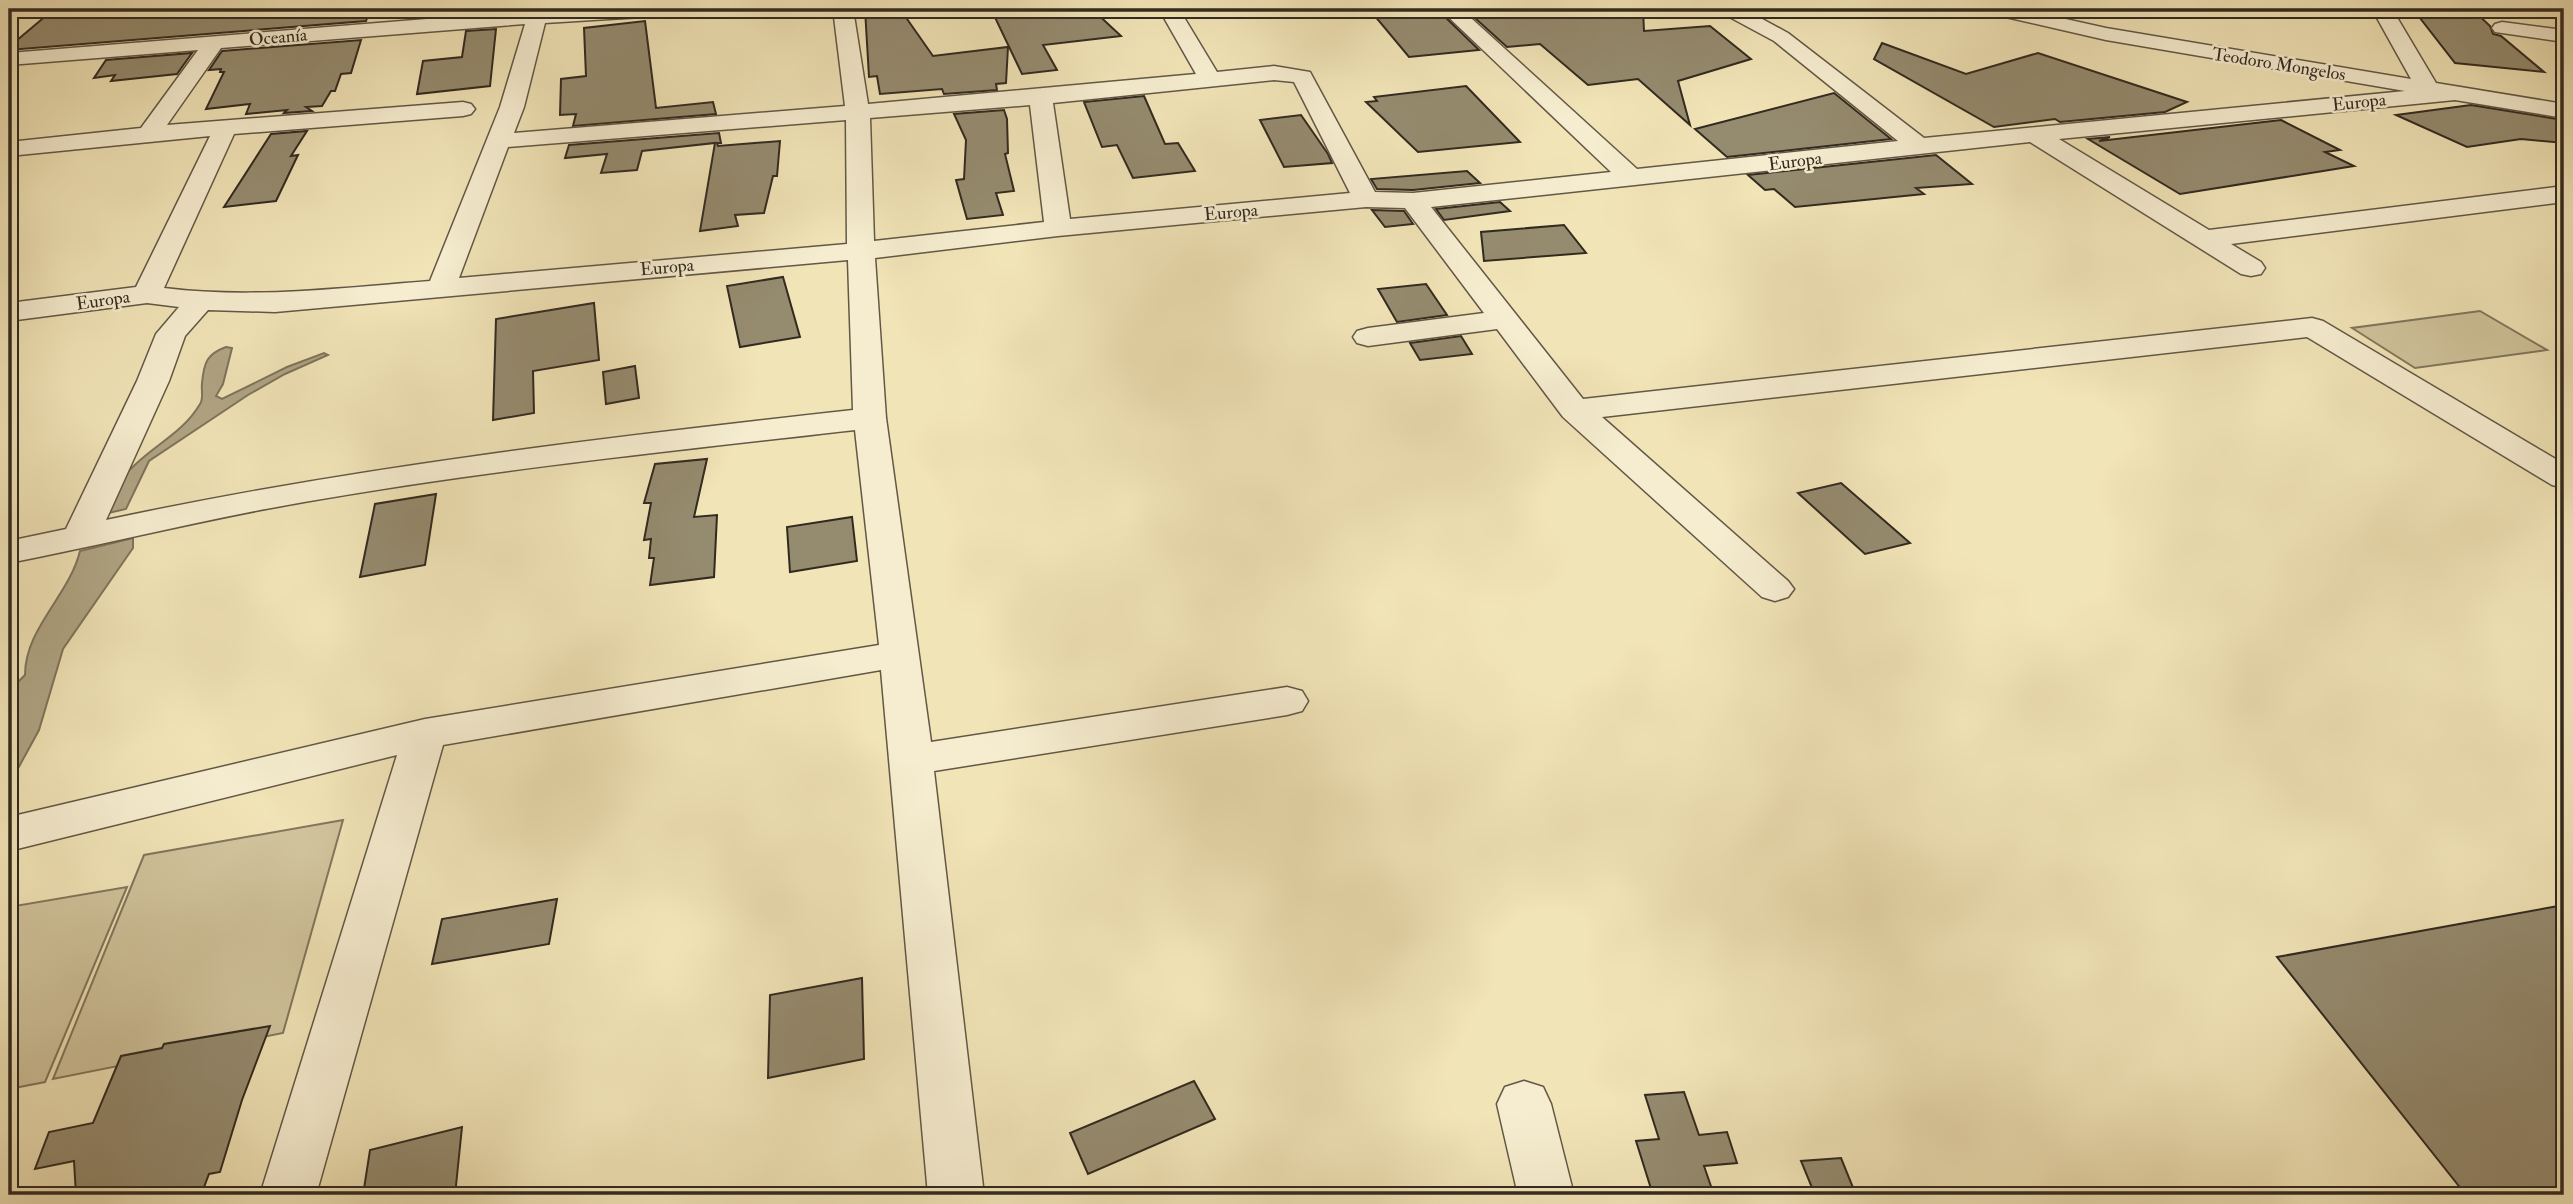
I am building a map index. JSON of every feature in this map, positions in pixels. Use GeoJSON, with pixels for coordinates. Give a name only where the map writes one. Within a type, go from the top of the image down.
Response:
{"type":"FeatureCollection","features":[{"type":"Feature","properties":{"kind":"street","name":"Oceanía"},"geometry":{"type":"LineString","coordinates":[[9,59],[214,43],[492,14],[537,16],[674,9]]}},
{"type":"Feature","properties":{"kind":"street"},"geometry":{"type":"LineString","coordinates":[[843,9],[859,113],[861,251],[870,418],[900,654],[956,1195]]}},
{"type":"Feature","properties":{"kind":"street"},"geometry":{"type":"LineString","coordinates":[[1169,9],[1209,78]]}},
{"type":"Feature","properties":{"kind":"street"},"geometry":{"type":"LineString","coordinates":[[1450,9],[1633,179]]}},
{"type":"Feature","properties":{"kind":"street"},"geometry":{"type":"LineString","coordinates":[[1729,9],[1781,37],[1919,146]]}},
{"type":"Feature","properties":{"kind":"street","name":"Teodoro Mongelos"},"geometry":{"type":"LineString","coordinates":[[1995,9],[2118,37],[2564,111]]}},
{"type":"Feature","properties":{"kind":"street"},"geometry":{"type":"LineString","coordinates":[[2382,9],[2428,88]]}},
{"type":"Feature","properties":{"kind":"street"},"geometry":{"type":"LineString","coordinates":[[442,286],[512,107],[537,16]]}},
{"type":"Feature","properties":{"kind":"street"},"geometry":{"type":"LineString","coordinates":[[246,40],[264,19]]}},
{"type":"Feature","properties":{"kind":"street"},"geometry":{"type":"LineString","coordinates":[[2502,28],[2564,36]]}},
{"type":"Feature","properties":{"kind":"street"},"geometry":{"type":"LineString","coordinates":[[149,134],[214,43]]}},
{"type":"Feature","properties":{"kind":"street"},"geometry":{"type":"LineString","coordinates":[[499,141],[859,113],[1274,73],[1303,77],[1366,199]]}},
{"type":"Feature","properties":{"kind":"street","name":"Europa"},"geometry":{"type":"LineString","coordinates":[[9,312],[147,294],[200,301],[275,303],[442,286],[861,251],[1058,228],[1366,199],[1413,201],[1919,146],[2454,93]]}},
{"type":"Feature","properties":{"kind":"street"},"geometry":{"type":"LineString","coordinates":[[1041,97],[1058,228]]}},
{"type":"Feature","properties":{"kind":"street"},"geometry":{"type":"LineString","coordinates":[[9,149],[149,134],[463,110]]}},
{"type":"Feature","properties":{"kind":"street"},"geometry":{"type":"LineString","coordinates":[[147,294],[225,129]]}},
{"type":"Feature","properties":{"kind":"street"},"geometry":{"type":"LineString","coordinates":[[2035,135],[2252,268]]}},
{"type":"Feature","properties":{"kind":"street"},"geometry":{"type":"LineString","coordinates":[[2204,239],[2564,194]]}},
{"type":"Feature","properties":{"kind":"street"},"geometry":{"type":"LineString","coordinates":[[1413,201],[1575,410],[1775,589]]}},
{"type":"Feature","properties":{"kind":"street"},"geometry":{"type":"LineString","coordinates":[[79,537],[153,380],[171,334],[200,301]]}},
{"type":"Feature","properties":{"kind":"street"},"geometry":{"type":"LineString","coordinates":[[1368,337],[1503,319]]}},
{"type":"Feature","properties":{"kind":"street"},"geometry":{"type":"LineString","coordinates":[[1575,410],[2312,327],[2564,478]]}},
{"type":"Feature","properties":{"kind":"street"},"geometry":{"type":"LineString","coordinates":[[9,552],[345,484],[618,447],[870,418]]}},
{"type":"Feature","properties":{"kind":"street"},"geometry":{"type":"LineString","coordinates":[[9,834],[425,734],[900,654]]}},
{"type":"Feature","properties":{"kind":"street"},"geometry":{"type":"LineString","coordinates":[[911,760],[1287,701]]}},
{"type":"Feature","properties":{"kind":"street"},"geometry":{"type":"LineString","coordinates":[[288,1195],[425,734]]}},
{"type":"Feature","properties":{"kind":"street"},"geometry":{"type":"LineString","coordinates":[[1524,1104],[1546,1195]]}},
{"type":"Feature","properties":{"kind":"shaded area"},"geometry":{"type":"Polygon","coordinates":[[[2480,311],[2547,350],[2415,368],[2352,328],[2480,311]]]}},
{"type":"Feature","properties":{"kind":"shaded area"},"geometry":{"type":"Polygon","coordinates":[[[226,347],[232,348],[223,384],[216,396],[222,399],[287,367],[324,353],[328,355],[285,374],[248,395],[149,461],[126,509],[100,515],[126,474],[193,415],[202,399],[205,364],[211,356],[226,347]]]}},
{"type":"Feature","properties":{"kind":"shaded area"},"geometry":{"type":"Polygon","coordinates":[[[133,538],[133,548],[63,649],[39,730],[9,785],[10,690],[25,675],[32,642],[67,583],[80,551],[133,538]]]}},
{"type":"Feature","properties":{"kind":"shaded area"},"geometry":{"type":"Polygon","coordinates":[[[343,820],[283,1033],[53,1079],[144,855],[343,820]]]}},
{"type":"Feature","properties":{"kind":"shaded area"},"geometry":{"type":"Polygon","coordinates":[[[127,887],[45,1082],[9,1089],[9,907],[127,887]]]}},
{"type":"Feature","properties":{"kind":"building"},"geometry":{"type":"Polygon","coordinates":[[[54,9],[370,9],[366,21],[9,50],[9,47],[54,9]]]}},
{"type":"Feature","properties":{"kind":"building"},"geometry":{"type":"Polygon","coordinates":[[[865,9],[900,9],[933,56],[1008,47],[1006,83],[996,84],[997,90],[944,94],[942,89],[880,94],[877,76],[869,77],[865,9]]]}},
{"type":"Feature","properties":{"kind":"building"},"geometry":{"type":"Polygon","coordinates":[[[991,9],[1021,9],[1025,16],[1092,9],[1121,36],[1043,45],[1057,70],[1022,74],[991,9]]]}},
{"type":"Feature","properties":{"kind":"building"},"geometry":{"type":"Polygon","coordinates":[[[1369,9],[1437,9],[1479,50],[1409,57],[1369,9]]]}},
{"type":"Feature","properties":{"kind":"building"},"geometry":{"type":"Polygon","coordinates":[[[1465,9],[1643,9],[1644,31],[1710,26],[1751,59],[1678,81],[1690,125],[1638,79],[1588,85],[1540,44],[1507,47],[1465,9]]]}},
{"type":"Feature","properties":{"kind":"building"},"geometry":{"type":"Polygon","coordinates":[[[2413,9],[2472,9],[2490,26],[2493,34],[2501,36],[2544,72],[2455,63],[2413,9]]]}},
{"type":"Feature","properties":{"kind":"building"},"geometry":{"type":"Polygon","coordinates":[[[645,21],[656,108],[713,102],[716,114],[573,126],[576,114],[560,115],[561,79],[586,76],[584,28],[645,21]]]}},
{"type":"Feature","properties":{"kind":"building"},"geometry":{"type":"Polygon","coordinates":[[[496,29],[490,86],[417,94],[423,61],[462,57],[466,31],[496,29]]]}},
{"type":"Feature","properties":{"kind":"building"},"geometry":{"type":"Polygon","coordinates":[[[361,40],[351,73],[341,74],[335,91],[331,91],[322,106],[306,107],[312,111],[284,113],[287,110],[246,114],[250,104],[206,109],[224,72],[220,72],[221,69],[209,70],[222,51],[361,40]]]}},
{"type":"Feature","properties":{"kind":"building"},"geometry":{"type":"Polygon","coordinates":[[[1882,43],[1966,74],[2038,53],[2187,102],[2165,112],[2060,122],[2055,119],[1994,127],[1874,59],[1882,43]]]}},
{"type":"Feature","properties":{"kind":"building"},"geometry":{"type":"Polygon","coordinates":[[[192,53],[177,74],[111,81],[115,75],[94,78],[106,60],[192,53]]]}},
{"type":"Feature","properties":{"kind":"building"},"geometry":{"type":"Polygon","coordinates":[[[1466,86],[1520,142],[1418,152],[1366,102],[1377,101],[1374,97],[1466,86]]]}},
{"type":"Feature","properties":{"kind":"building"},"geometry":{"type":"Polygon","coordinates":[[[1834,93],[1891,139],[1727,157],[1695,129],[1834,93]]]}},
{"type":"Feature","properties":{"kind":"building"},"geometry":{"type":"Polygon","coordinates":[[[1144,96],[1165,144],[1178,143],[1195,171],[1133,178],[1117,145],[1102,147],[1084,102],[1144,96]]]}},
{"type":"Feature","properties":{"kind":"building"},"geometry":{"type":"Polygon","coordinates":[[[2471,105],[2557,119],[2564,128],[2564,143],[2521,139],[2467,147],[2396,115],[2471,105]]]}},
{"type":"Feature","properties":{"kind":"building"},"geometry":{"type":"Polygon","coordinates":[[[1004,110],[1007,119],[1008,153],[1005,154],[1014,191],[996,193],[1003,215],[967,219],[956,180],[964,179],[966,140],[954,114],[1004,110]]]}},
{"type":"Feature","properties":{"kind":"building"},"geometry":{"type":"Polygon","coordinates":[[[1301,115],[1332,163],[1284,167],[1260,120],[1301,115]]]}},
{"type":"Feature","properties":{"kind":"building"},"geometry":{"type":"Polygon","coordinates":[[[2281,120],[2340,150],[2325,152],[2354,166],[2180,194],[2088,139],[2110,137],[2099,141],[2281,120]]]}},
{"type":"Feature","properties":{"kind":"building"},"geometry":{"type":"Polygon","coordinates":[[[307,131],[291,156],[298,155],[276,201],[224,207],[271,134],[307,131]]]}},
{"type":"Feature","properties":{"kind":"building"},"geometry":{"type":"Polygon","coordinates":[[[719,133],[721,143],[717,143],[718,146],[780,141],[777,176],[773,176],[764,213],[735,215],[738,226],[700,231],[715,143],[642,151],[637,170],[601,173],[607,154],[565,158],[569,145],[719,133]]]}},
{"type":"Feature","properties":{"kind":"building"},"geometry":{"type":"Polygon","coordinates":[[[1936,155],[1972,184],[1916,188],[1924,194],[1795,207],[1774,189],[1765,190],[1748,175],[1936,155]]]}},
{"type":"Feature","properties":{"kind":"building"},"geometry":{"type":"Polygon","coordinates":[[[1467,171],[1480,183],[1413,190],[1377,189],[1371,179],[1467,171]]]}},
{"type":"Feature","properties":{"kind":"building"},"geometry":{"type":"Polygon","coordinates":[[[1500,202],[1510,211],[1444,220],[1436,209],[1500,202]]]}},
{"type":"Feature","properties":{"kind":"building"},"geometry":{"type":"Polygon","coordinates":[[[1372,210],[1404,211],[1413,224],[1385,227],[1372,210]]]}},
{"type":"Feature","properties":{"kind":"building"},"geometry":{"type":"Polygon","coordinates":[[[1564,225],[1586,253],[1484,261],[1481,232],[1564,225]]]}},
{"type":"Feature","properties":{"kind":"building"},"geometry":{"type":"Polygon","coordinates":[[[783,277],[800,337],[740,347],[727,286],[783,277]]]}},
{"type":"Feature","properties":{"kind":"building"},"geometry":{"type":"Polygon","coordinates":[[[1426,284],[1447,315],[1397,322],[1378,289],[1426,284]]]}},
{"type":"Feature","properties":{"kind":"building"},"geometry":{"type":"Polygon","coordinates":[[[594,303],[599,360],[533,371],[534,413],[493,420],[496,319],[594,303]]]}},
{"type":"Feature","properties":{"kind":"building"},"geometry":{"type":"Polygon","coordinates":[[[1461,336],[1472,354],[1420,360],[1410,343],[1461,336]]]}},
{"type":"Feature","properties":{"kind":"building"},"geometry":{"type":"Polygon","coordinates":[[[635,366],[639,398],[606,404],[603,372],[635,366]]]}},
{"type":"Feature","properties":{"kind":"building"},"geometry":{"type":"Polygon","coordinates":[[[707,459],[694,517],[717,515],[714,577],[650,585],[654,558],[649,558],[651,539],[644,540],[651,503],[644,503],[655,464],[707,459]]]}},
{"type":"Feature","properties":{"kind":"building"},"geometry":{"type":"Polygon","coordinates":[[[1841,483],[1910,543],[1865,554],[1798,493],[1841,483]]]}},
{"type":"Feature","properties":{"kind":"building"},"geometry":{"type":"Polygon","coordinates":[[[436,494],[425,565],[360,577],[375,504],[436,494]]]}},
{"type":"Feature","properties":{"kind":"building"},"geometry":{"type":"Polygon","coordinates":[[[852,517],[857,561],[790,572],[787,527],[852,517]]]}},
{"type":"Feature","properties":{"kind":"building"},"geometry":{"type":"Polygon","coordinates":[[[557,899],[549,944],[432,964],[442,919],[557,899]]]}},
{"type":"Feature","properties":{"kind":"building"},"geometry":{"type":"Polygon","coordinates":[[[2564,905],[2564,1186],[2466,1195],[2277,957],[2564,905]]]}},
{"type":"Feature","properties":{"kind":"building"},"geometry":{"type":"Polygon","coordinates":[[[862,978],[864,1059],[768,1078],[770,995],[862,978]]]}},
{"type":"Feature","properties":{"kind":"building"},"geometry":{"type":"Polygon","coordinates":[[[270,1026],[242,1100],[220,1172],[209,1174],[201,1195],[76,1195],[74,1161],[35,1169],[49,1132],[93,1123],[121,1056],[162,1048],[164,1044],[270,1026]]]}},
{"type":"Feature","properties":{"kind":"building"},"geometry":{"type":"Polygon","coordinates":[[[1194,1081],[1215,1119],[1088,1174],[1070,1133],[1194,1081]]]}},
{"type":"Feature","properties":{"kind":"building"},"geometry":{"type":"Polygon","coordinates":[[[1684,1092],[1699,1135],[1727,1132],[1737,1163],[1704,1166],[1714,1195],[1653,1195],[1636,1141],[1659,1139],[1645,1095],[1684,1092]]]}},
{"type":"Feature","properties":{"kind":"building"},"geometry":{"type":"Polygon","coordinates":[[[462,1127],[455,1195],[363,1195],[370,1150],[462,1127]]]}},
{"type":"Feature","properties":{"kind":"building"},"geometry":{"type":"Polygon","coordinates":[[[1841,1158],[1856,1195],[1815,1195],[1801,1161],[1841,1158]]]}}]}
